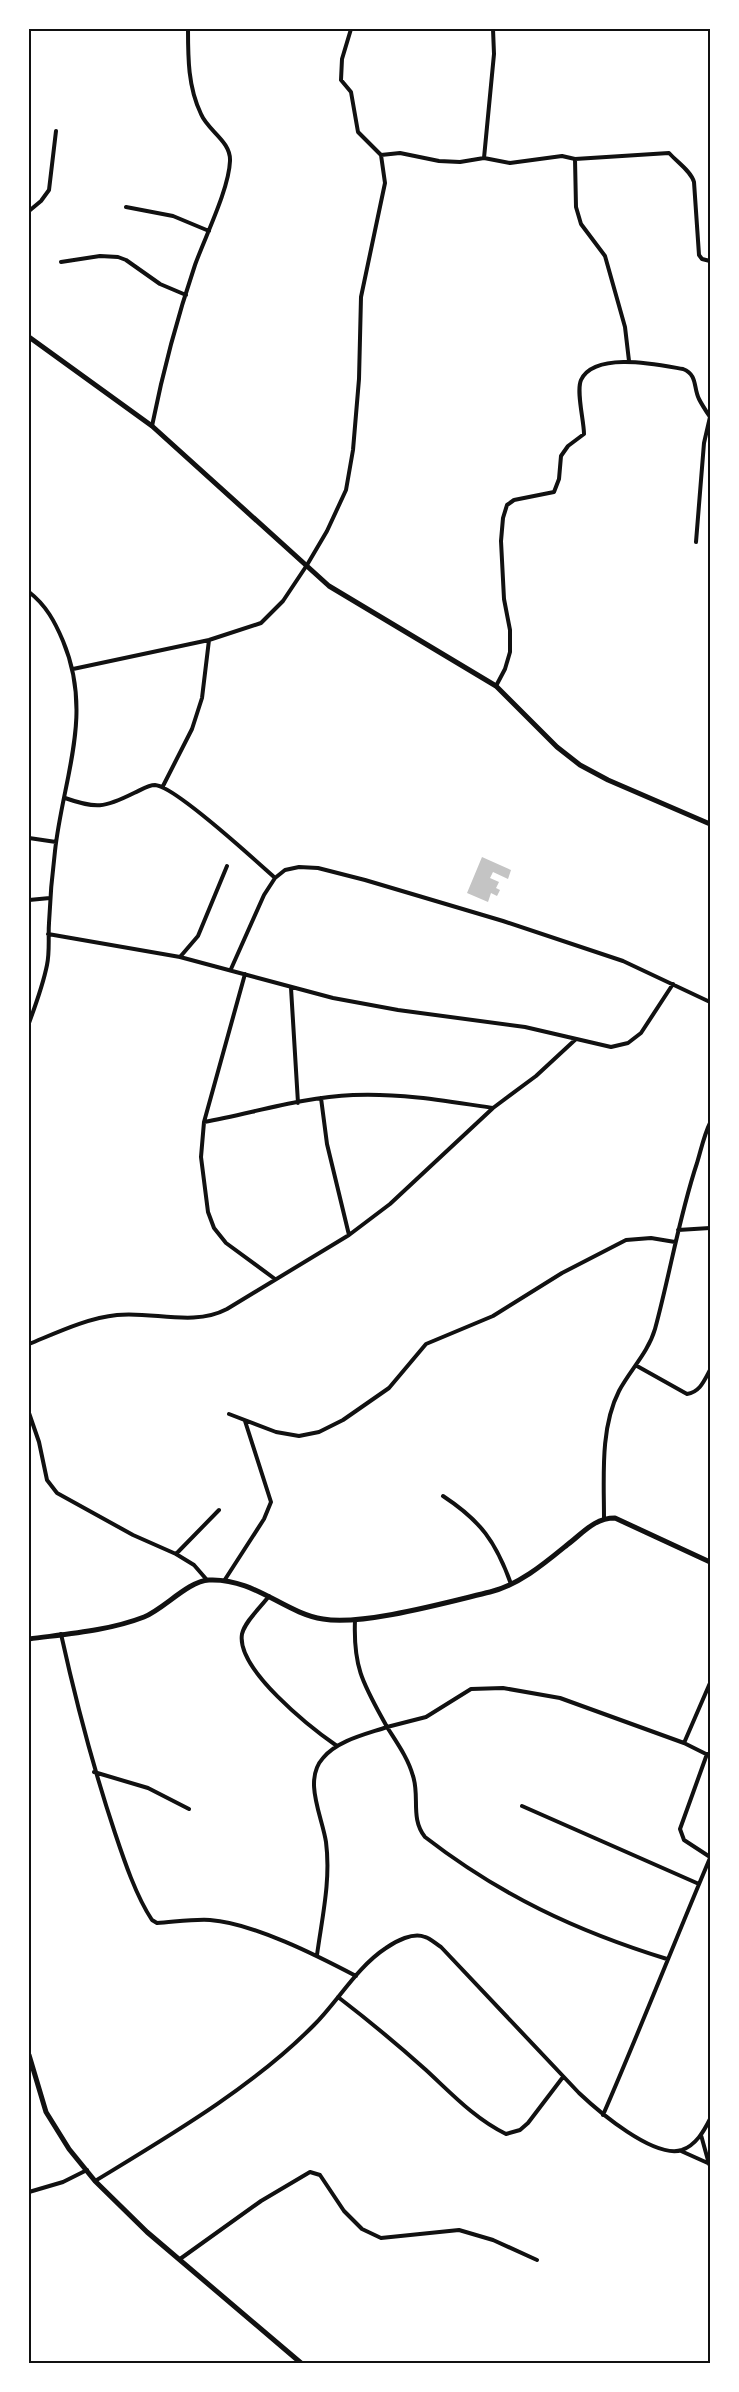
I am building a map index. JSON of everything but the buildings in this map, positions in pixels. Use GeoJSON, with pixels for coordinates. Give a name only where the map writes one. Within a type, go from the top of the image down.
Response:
{"type":"FeatureCollection","features":[{"type":"Feature","properties":{"kind":"street"},"geometry":{"type":"LineString","coordinates":[[152,426],[162,377],[186,295],[229,169],[230,159],[225,144],[201,116],[195,98],[188,68],[188,29]]}},
{"type":"Feature","properties":{"kind":"street"},"geometry":{"type":"LineString","coordinates":[[73,669],[209,640],[261,623],[283,601],[307,565],[328,531],[346,490],[354,450],[359,379],[361,297],[385,183],[381,155],[358,132],[351,92],[341,80],[342,58],[351,29]]}},
{"type":"Feature","properties":{"kind":"street"},"geometry":{"type":"LineString","coordinates":[[484,158],[494,54],[494,29]]}},
{"type":"Feature","properties":{"kind":"street"},"geometry":{"type":"LineString","coordinates":[[29,211],[41,201],[49,190],[56,132]]}},
{"type":"Feature","properties":{"kind":"street"},"geometry":{"type":"LineString","coordinates":[[381,155],[400,153],[439,161],[460,162],[484,158],[510,163],[562,156],[575,159],[669,153],[682,168],[692,174],[695,191],[699,254],[702,259],[710,261]]}},
{"type":"Feature","properties":{"kind":"street"},"geometry":{"type":"LineString","coordinates":[[575,159],[576,207],[581,224],[605,256],[625,328],[629,361]]}},
{"type":"Feature","properties":{"kind":"street"},"geometry":{"type":"LineString","coordinates":[[126,208],[173,216],[209,231]]}},
{"type":"Feature","properties":{"kind":"street"},"geometry":{"type":"LineString","coordinates":[[61,262],[100,256],[126,260],[160,284],[186,295]]}},
{"type":"Feature","properties":{"kind":"street"},"geometry":{"type":"LineString","coordinates":[[29,337],[152,426],[329,586],[496,686],[557,747],[580,765],[608,780],[710,824]]}},
{"type":"Feature","properties":{"kind":"street"},"geometry":{"type":"LineString","coordinates":[[496,686],[505,669],[510,652],[510,630],[504,599],[501,541],[503,518],[507,505],[514,500],[554,492],[559,479],[561,456],[584,434],[580,381],[588,372],[604,365],[629,361],[683,369],[690,372],[698,398],[710,417],[704,443],[696,542]]}},
{"type":"Feature","properties":{"kind":"street"},"geometry":{"type":"LineString","coordinates":[[29,592],[54,620],[73,669],[77,696],[77,727],[56,842],[50,898],[48,963],[29,1023]]}},
{"type":"Feature","properties":{"kind":"street"},"geometry":{"type":"LineString","coordinates":[[162,786],[192,729],[202,698],[209,640]]}},
{"type":"Feature","properties":{"kind":"street"},"geometry":{"type":"LineString","coordinates":[[65,798],[94,806],[118,800],[153,785],[162,786],[193,809],[275,878]]}},
{"type":"Feature","properties":{"kind":"street"},"geometry":{"type":"LineString","coordinates":[[29,838],[56,842]]}},
{"type":"Feature","properties":{"kind":"street"},"geometry":{"type":"LineString","coordinates":[[180,957],[198,936],[227,866]]}},
{"type":"Feature","properties":{"kind":"street"},"geometry":{"type":"LineString","coordinates":[[231,970],[264,895],[275,878],[285,870],[299,867],[318,868],[536,932],[623,961],[710,1002]]}},
{"type":"Feature","properties":{"kind":"street"},"geometry":{"type":"LineString","coordinates":[[29,900],[50,898]]}},
{"type":"Feature","properties":{"kind":"street"},"geometry":{"type":"LineString","coordinates":[[48,934],[180,957],[291,988],[398,1010],[525,1027],[611,1046],[628,1043],[636,1038],[650,1022],[673,984]]}},
{"type":"Feature","properties":{"kind":"street"},"geometry":{"type":"LineString","coordinates":[[245,974],[204,1122],[201,1157],[208,1212],[214,1228],[226,1243],[275,1279]]}},
{"type":"Feature","properties":{"kind":"street"},"geometry":{"type":"LineString","coordinates":[[291,988],[298,1103]]}},
{"type":"Feature","properties":{"kind":"street"},"geometry":{"type":"LineString","coordinates":[[29,1344],[108,1316],[135,1314],[199,1318],[216,1315],[349,1235],[390,1204],[493,1108],[536,1076],[576,1039]]}},
{"type":"Feature","properties":{"kind":"street"},"geometry":{"type":"LineString","coordinates":[[204,1122],[321,1098],[354,1095],[413,1096],[493,1108]]}},
{"type":"Feature","properties":{"kind":"street"},"geometry":{"type":"LineString","coordinates":[[321,1098],[327,1144],[349,1235]]}},
{"type":"Feature","properties":{"kind":"street"},"geometry":{"type":"LineString","coordinates":[[604,1518],[608,1426],[613,1405],[620,1389],[637,1366],[654,1330],[691,1180],[710,1123]]}},
{"type":"Feature","properties":{"kind":"street"},"geometry":{"type":"LineString","coordinates":[[678,1230],[710,1228]]}},
{"type":"Feature","properties":{"kind":"street"},"geometry":{"type":"LineString","coordinates":[[229,1414],[276,1432],[299,1436],[319,1432],[343,1420],[389,1388],[426,1344],[485,1320],[562,1273],[626,1240],[651,1238],[675,1242]]}},
{"type":"Feature","properties":{"kind":"street"},"geometry":{"type":"LineString","coordinates":[[637,1366],[688,1394],[694,1393],[701,1387],[710,1370]]}},
{"type":"Feature","properties":{"kind":"street"},"geometry":{"type":"LineString","coordinates":[[29,1413],[39,1442],[47,1480],[57,1493],[133,1534],[176,1554],[194,1566],[207,1580]]}},
{"type":"Feature","properties":{"kind":"street"},"geometry":{"type":"LineString","coordinates":[[224,1581],[264,1519],[271,1502],[245,1420]]}},
{"type":"Feature","properties":{"kind":"street"},"geometry":{"type":"LineString","coordinates":[[443,1496],[474,1518],[485,1531],[496,1547],[511,1584]]}},
{"type":"Feature","properties":{"kind":"street"},"geometry":{"type":"LineString","coordinates":[[176,1554],[219,1510]]}},
{"type":"Feature","properties":{"kind":"street"},"geometry":{"type":"LineString","coordinates":[[29,1639],[144,1617],[158,1610],[190,1588],[207,1580],[224,1581],[269,1595],[296,1610],[322,1620],[355,1620],[493,1592],[533,1571],[591,1525],[604,1518],[615,1518],[710,1562]]}},
{"type":"Feature","properties":{"kind":"street"},"geometry":{"type":"LineString","coordinates":[[269,1595],[244,1628],[243,1647],[258,1672],[290,1709],[337,1746]]}},
{"type":"Feature","properties":{"kind":"street"},"geometry":{"type":"LineString","coordinates":[[355,1620],[354,1645],[357,1665],[368,1691],[408,1762],[414,1778],[416,1820],[419,1829],[425,1836],[491,1884],[523,1902],[606,1939],[667,1959]]}},
{"type":"Feature","properties":{"kind":"street"},"geometry":{"type":"LineString","coordinates":[[61,1634],[82,1730],[94,1772],[122,1854],[152,1920],[157,1923],[210,1920],[230,1924],[317,1955],[356,1976]]}},
{"type":"Feature","properties":{"kind":"street"},"geometry":{"type":"LineString","coordinates":[[684,1743],[710,1683]]}},
{"type":"Feature","properties":{"kind":"street"},"geometry":{"type":"LineString","coordinates":[[317,1955],[328,1867],[326,1841],[314,1788],[316,1768],[323,1757],[337,1746],[387,1727],[426,1717],[471,1689],[503,1688],[560,1698],[684,1743],[708,1755],[680,1829],[684,1840],[710,1857],[667,1959],[650,2008],[603,2115]]}},
{"type":"Feature","properties":{"kind":"street"},"geometry":{"type":"LineString","coordinates":[[94,1772],[148,1788],[189,1809]]}},
{"type":"Feature","properties":{"kind":"street"},"geometry":{"type":"LineString","coordinates":[[522,1806],[699,1884]]}},
{"type":"Feature","properties":{"kind":"street"},"geometry":{"type":"LineString","coordinates":[[95,2181],[171,2135],[250,2078],[314,2025],[356,1976],[385,1948],[406,1937],[424,1936],[440,1947],[563,2077],[603,2115],[636,2136],[663,2150],[680,2151],[710,2164]]}},
{"type":"Feature","properties":{"kind":"street"},"geometry":{"type":"LineString","coordinates":[[338,1996],[376,2026],[460,2102],[492,2128],[506,2134],[520,2130],[528,2123],[563,2077]]}},
{"type":"Feature","properties":{"kind":"street"},"geometry":{"type":"LineString","coordinates":[[29,2056],[46,2112],[68,2149],[95,2181],[147,2232],[301,2363]]}},
{"type":"Feature","properties":{"kind":"street"},"geometry":{"type":"LineString","coordinates":[[680,2151],[690,2146],[701,2135],[710,2119]]}},
{"type":"Feature","properties":{"kind":"street"},"geometry":{"type":"LineString","coordinates":[[701,2135],[710,2164]]}},
{"type":"Feature","properties":{"kind":"street"},"geometry":{"type":"LineString","coordinates":[[29,2192],[63,2182],[87,2170]]}},
{"type":"Feature","properties":{"kind":"street"},"geometry":{"type":"LineString","coordinates":[[180,2259],[261,2201],[310,2172],[320,2175],[344,2211],[362,2229],[381,2238],[459,2230],[493,2240],[537,2260]]}}]}
